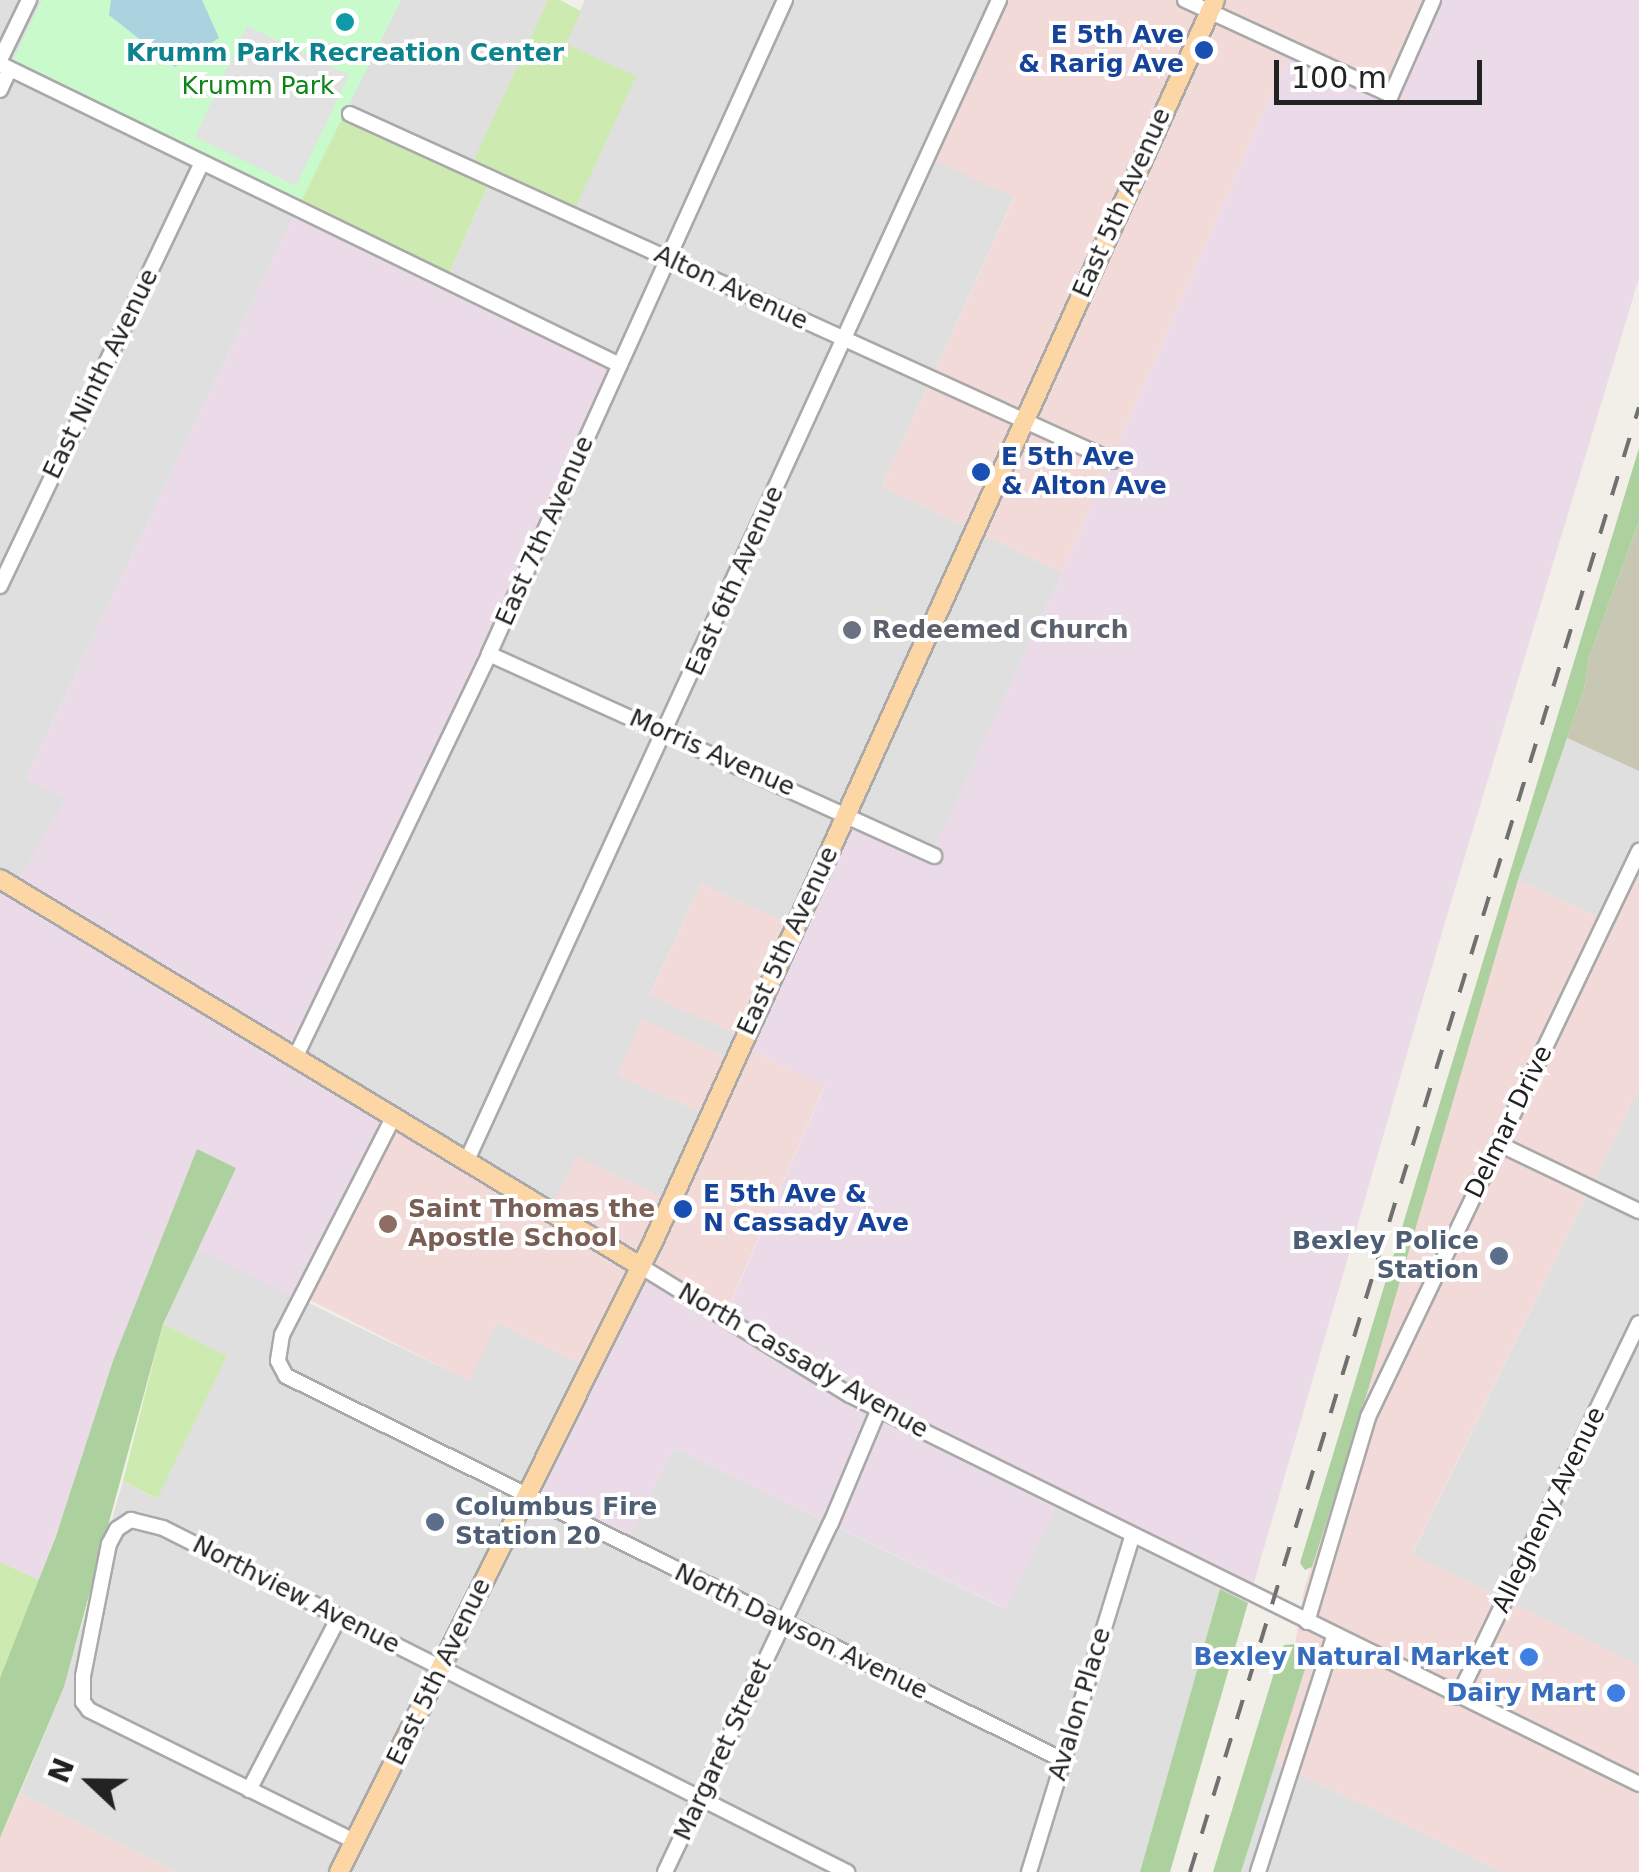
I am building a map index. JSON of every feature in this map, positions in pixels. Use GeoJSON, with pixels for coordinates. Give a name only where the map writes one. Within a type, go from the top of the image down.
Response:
{"type":"FeatureCollection","features":[{"type":"Feature","properties":{"kind":"main road","name":"East 5th Avenue"},"geometry":{"type":"LineString","coordinates":[[339,1872],[640,1266],[1213,6]]}},
{"type":"Feature","properties":{"kind":"main road","name":"North Cassady Avenue"},"geometry":{"type":"LineString","coordinates":[[0,879],[640,1266]]}},
{"type":"Feature","properties":{"kind":"street"},"geometry":{"type":"LineString","coordinates":[[0,90],[3,64],[29,0]]}},
{"type":"Feature","properties":{"kind":"street","name":"East 7th Avenue"},"geometry":{"type":"LineString","coordinates":[[295,1058],[489,654],[784,0]]}},
{"type":"Feature","properties":{"kind":"street","name":"East 6th Avenue"},"geometry":{"type":"LineString","coordinates":[[468,1160],[1000,0]]}},
{"type":"Feature","properties":{"kind":"street"},"geometry":{"type":"LineString","coordinates":[[1185,0],[1213,6],[1391,95],[1416,47],[1433,0]]}},
{"type":"Feature","properties":{"kind":"street"},"geometry":{"type":"LineString","coordinates":[[3,64],[620,365]]}},
{"type":"Feature","properties":{"kind":"street","name":"Alton Avenue"},"geometry":{"type":"LineString","coordinates":[[350,114],[1113,461]]}},
{"type":"Feature","properties":{"kind":"street","name":"East Ninth Avenue"},"geometry":{"type":"LineString","coordinates":[[0,586],[202,163]]}},
{"type":"Feature","properties":{"kind":"street","name":"Morris Avenue"},"geometry":{"type":"LineString","coordinates":[[489,654],[934,856]]}},
{"type":"Feature","properties":{"kind":"street","name":"Delmar Drive"},"geometry":{"type":"LineString","coordinates":[[1306,1622],[1368,1417],[1639,851]]}},
{"type":"Feature","properties":{"kind":"street","name":"North Dawson Avenue"},"geometry":{"type":"LineString","coordinates":[[394,1116],[282,1335],[278,1361],[286,1376],[1063,1760]]}},
{"type":"Feature","properties":{"kind":"street"},"geometry":{"type":"LineString","coordinates":[[1499,1144],[1639,1211]]}},
{"type":"Feature","properties":{"kind":"street","name":"North Cassady Avenue"},"geometry":{"type":"LineString","coordinates":[[640,1266],[784,1356],[879,1409],[1334,1637],[1639,1784]]}},
{"type":"Feature","properties":{"kind":"street","name":"Allegheny Avenue"},"geometry":{"type":"LineString","coordinates":[[1458,1696],[1639,1322]]}},
{"type":"Feature","properties":{"kind":"street","name":"Margaret Street"},"geometry":{"type":"LineString","coordinates":[[665,1872],[879,1409]]}},
{"type":"Feature","properties":{"kind":"street","name":"Northview Avenue"},"geometry":{"type":"LineString","coordinates":[[249,1790],[97,1715],[83,1702],[83,1676],[109,1544],[117,1530],[131,1520],[163,1528],[847,1872]]}},
{"type":"Feature","properties":{"kind":"street","name":"Avalon Place"},"geometry":{"type":"LineString","coordinates":[[1029,1872],[1132,1537]]}},
{"type":"Feature","properties":{"kind":"street"},"geometry":{"type":"LineString","coordinates":[[339,1617],[249,1790],[354,1841]]}},
{"type":"Feature","properties":{"kind":"street"},"geometry":{"type":"LineString","coordinates":[[1258,1872],[1334,1637]]}},
{"type":"Feature","properties":{"kind":"shaded area"},"geometry":{"type":"Polygon","coordinates":[[[0,0],[42,0],[13,61],[300,203],[26,778],[66,799],[14,888],[0,879],[0,0]]]}},
{"type":"Feature","properties":{"kind":"shaded area"},"geometry":{"type":"Polygon","coordinates":[[[401,0],[548,0],[468,176],[342,117],[401,0]]]}},
{"type":"Feature","properties":{"kind":"shaded area"},"geometry":{"type":"Polygon","coordinates":[[[585,0],[995,0],[1014,197],[882,486],[1062,573],[932,855],[793,926],[701,884],[650,994],[742,1037],[731,1059],[618,1075],[706,1115],[668,1200],[549,1213],[295,1056],[448,276],[494,172],[576,208],[565,44],[585,0]]]}},
{"type":"Feature","properties":{"kind":"shaded area"},"geometry":{"type":"Polygon","coordinates":[[[995,0],[1443,0],[1398,96],[1291,51],[1062,573],[882,486],[1014,198],[926,156],[995,0]]]}},
{"type":"Feature","properties":{"kind":"shaded area"},"geometry":{"type":"Polygon","coordinates":[[[1443,0],[1639,0],[1639,278],[1446,919],[1248,1603],[1055,1508],[1006,1609],[674,1448],[625,1545],[526,1494],[639,1270],[726,1314],[825,1086],[738,1045],[844,815],[932,854],[1062,573],[1291,50],[1397,95],[1443,0]]]}},
{"type":"Feature","properties":{"kind":"shaded area"},"geometry":{"type":"Polygon","coordinates":[[[247,26],[349,75],[296,186],[195,137],[247,26]]]}},
{"type":"Feature","properties":{"kind":"shaded area"},"geometry":{"type":"Polygon","coordinates":[[[300,203],[619,363],[295,1055],[394,1117],[302,1296],[289,1296],[197,1249],[236,1168],[197,1150],[39,1580],[0,1562],[0,880],[14,888],[65,799],[26,778],[300,203]]]}},
{"type":"Feature","properties":{"kind":"shaded area"},"geometry":{"type":"Polygon","coordinates":[[[1639,521],[1639,771],[1567,738],[1584,689],[1589,658],[1639,521]]]}},
{"type":"Feature","properties":{"kind":"shaded area"},"geometry":{"type":"Polygon","coordinates":[[[1567,738],[1639,771],[1639,849],[1605,920],[1518,880],[1567,738]]]}},
{"type":"Feature","properties":{"kind":"shaded area"},"geometry":{"type":"Polygon","coordinates":[[[1639,849],[1639,1088],[1412,1554],[1639,1665],[1639,1872],[1502,1872],[1275,1762],[1306,1666],[1306,1650],[1295,1644],[1304,1590],[1518,880],[1605,920],[1639,849]]]}},
{"type":"Feature","properties":{"kind":"shaded area"},"geometry":{"type":"Polygon","coordinates":[[[701,884],[793,926],[742,1037],[650,995],[701,884]]]}},
{"type":"Feature","properties":{"kind":"shaded area"},"geometry":{"type":"Polygon","coordinates":[[[642,1019],[731,1059],[738,1045],[825,1085],[725,1315],[591,1369],[497,1323],[469,1381],[302,1296],[394,1117],[549,1212],[577,1157],[667,1199],[706,1115],[617,1075],[642,1019]]]}},
{"type":"Feature","properties":{"kind":"shaded area"},"geometry":{"type":"Polygon","coordinates":[[[1639,1088],[1639,1665],[1412,1555],[1639,1088]]]}},
{"type":"Feature","properties":{"kind":"shaded area"},"geometry":{"type":"Polygon","coordinates":[[[197,1249],[468,1380],[497,1323],[591,1369],[625,1545],[674,1448],[1005,1609],[1055,1508],[1220,1589],[1140,1872],[176,1872],[20,1793],[64,1687],[123,1481],[156,1499],[226,1356],[163,1324],[197,1249]]]}},
{"type":"Feature","properties":{"kind":"shaded area"},"geometry":{"type":"Polygon","coordinates":[[[1275,1762],[1502,1872],[1241,1872],[1275,1762]]]}},
{"type":"Feature","properties":{"kind":"shaded area"},"geometry":{"type":"Polygon","coordinates":[[[20,1793],[176,1872],[0,1872],[0,1838],[20,1793]]]}},
{"type":"Feature","properties":{"kind":"green space","name":"Krumm Park"},"geometry":{"type":"Polygon","coordinates":[[[42,0],[401,0],[300,203],[13,60],[42,0]]]}},
{"type":"Feature","properties":{"kind":"green space"},"geometry":{"type":"Polygon","coordinates":[[[548,0],[560,0],[581,11],[566,44],[636,76],[575,209],[473,162],[548,0]]]}},
{"type":"Feature","properties":{"kind":"green space"},"geometry":{"type":"Polygon","coordinates":[[[342,117],[488,185],[448,276],[300,203],[342,117]]]}},
{"type":"Feature","properties":{"kind":"green space"},"geometry":{"type":"Polygon","coordinates":[[[1639,448],[1639,521],[1589,658],[1584,689],[1518,880],[1355,1434],[1312,1567],[1305,1570],[1300,1563],[1639,448]]]}},
{"type":"Feature","properties":{"kind":"green space"},"geometry":{"type":"Polygon","coordinates":[[[197,1149],[236,1168],[163,1324],[64,1687],[0,1838],[0,1678],[56,1536],[113,1361],[197,1149]]]}},
{"type":"Feature","properties":{"kind":"green space"},"geometry":{"type":"Polygon","coordinates":[[[163,1324],[227,1356],[157,1499],[123,1481],[163,1324]]]}},
{"type":"Feature","properties":{"kind":"green space"},"geometry":{"type":"Polygon","coordinates":[[[0,1562],[39,1580],[0,1678],[0,1562]]]}},
{"type":"Feature","properties":{"kind":"green space"},"geometry":{"type":"Polygon","coordinates":[[[1220,1589],[1248,1603],[1170,1872],[1140,1872],[1220,1589]]]}},
{"type":"Feature","properties":{"kind":"green space"},"geometry":{"type":"Polygon","coordinates":[[[1295,1644],[1306,1650],[1306,1666],[1241,1872],[1213,1872],[1280,1653],[1284,1645],[1295,1644]]]}},
{"type":"Feature","properties":{"kind":"water"},"geometry":{"type":"Polygon","coordinates":[[[111,0],[202,0],[219,38],[175,67],[109,15],[111,0]]]}},
{"type":"Feature","properties":{"kind":"railway"},"geometry":{"type":"LineString","coordinates":[[1190,1872],[1639,407]]}},
{"type":"Feature","properties":{"kind":"place","name":"Krumm Park Recreation Center"},"geometry":{"type":"Point","coordinates":[345,22]}},
{"type":"Feature","properties":{"kind":"place","name":"E 5th Ave & Rarig Ave"},"geometry":{"type":"Point","coordinates":[1204,50]}},
{"type":"Feature","properties":{"kind":"place","name":"E 5th Ave & Alton Ave"},"geometry":{"type":"Point","coordinates":[981,472]}},
{"type":"Feature","properties":{"kind":"place","name":"Redeemed Church"},"geometry":{"type":"Point","coordinates":[852,630]}},
{"type":"Feature","properties":{"kind":"place","name":"E 5th Ave & N Cassady Ave"},"geometry":{"type":"Point","coordinates":[683,1209]}},
{"type":"Feature","properties":{"kind":"place","name":"Saint Thomas the Apostle School"},"geometry":{"type":"Point","coordinates":[388,1224]}},
{"type":"Feature","properties":{"kind":"place","name":"Bexley Police Station"},"geometry":{"type":"Point","coordinates":[1499,1256]}},
{"type":"Feature","properties":{"kind":"place","name":"Columbus Fire Station 20"},"geometry":{"type":"Point","coordinates":[435,1522]}},
{"type":"Feature","properties":{"kind":"place","name":"Bexley Natural Market"},"geometry":{"type":"Point","coordinates":[1529,1657]}},
{"type":"Feature","properties":{"kind":"place","name":"Dairy Mart"},"geometry":{"type":"Point","coordinates":[1616,1693]}}]}
